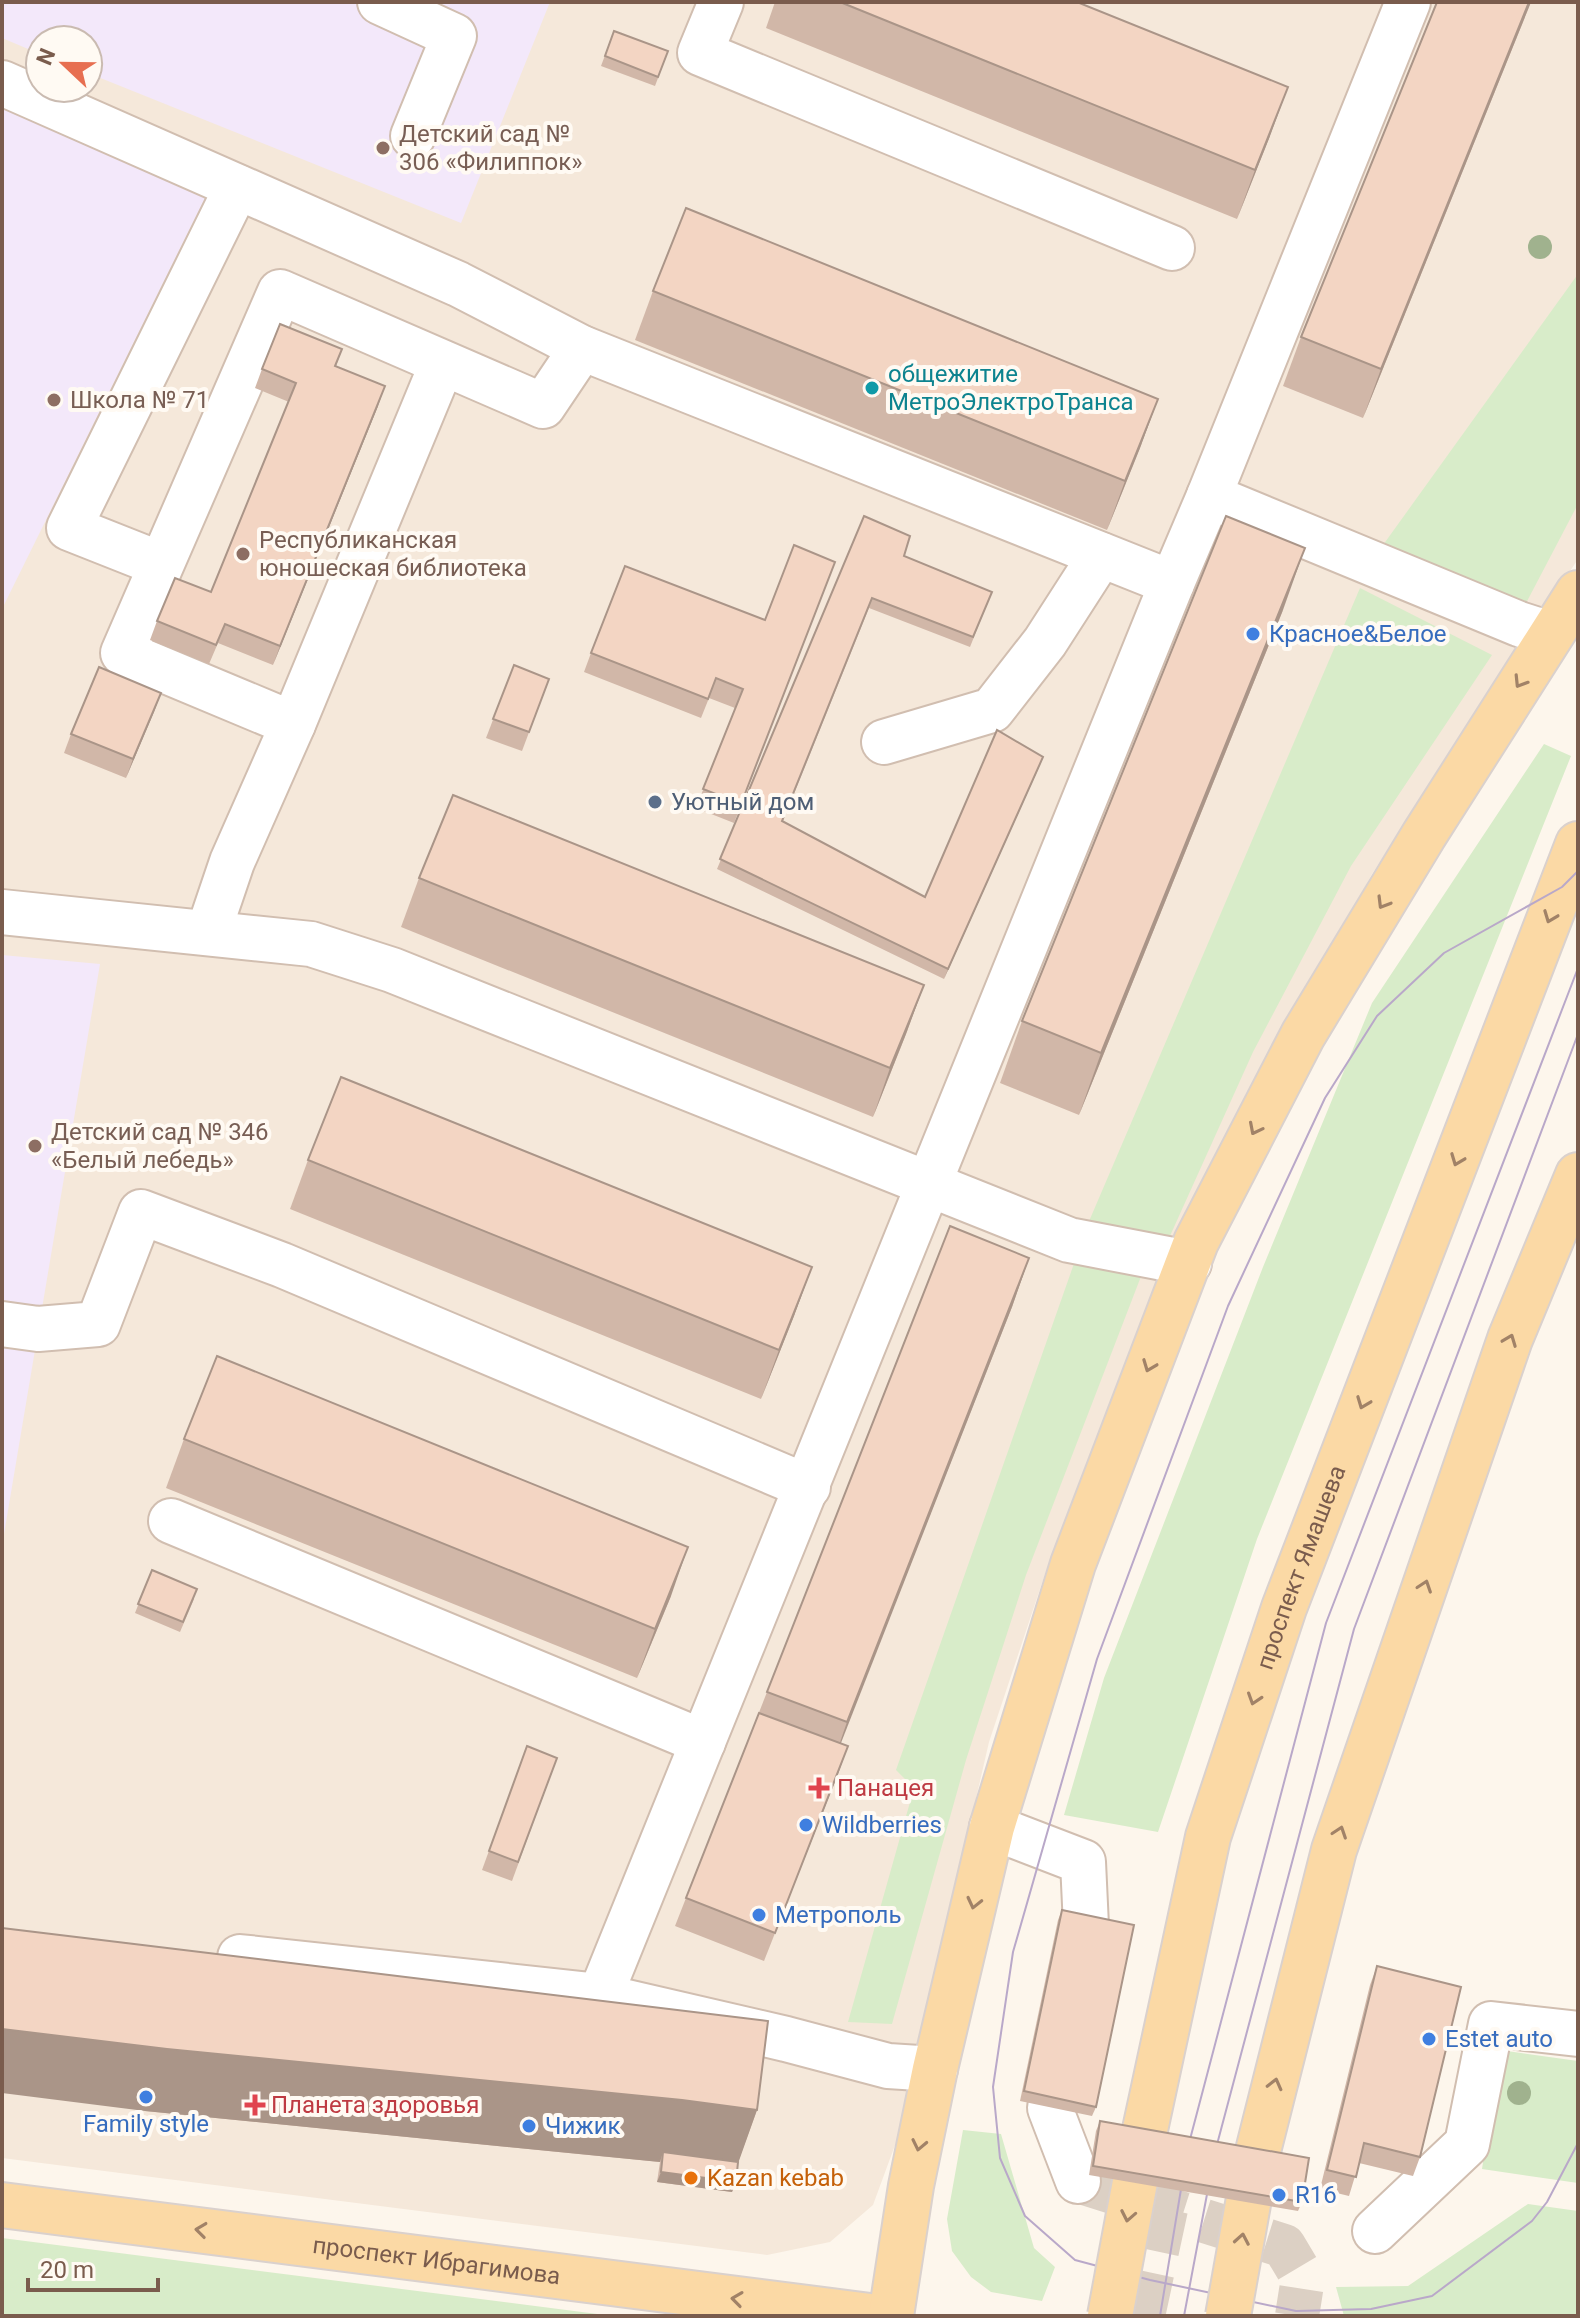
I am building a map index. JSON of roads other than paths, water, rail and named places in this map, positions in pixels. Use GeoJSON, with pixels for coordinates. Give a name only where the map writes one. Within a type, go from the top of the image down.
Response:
{"type":"FeatureCollection","features":[{"type":"Feature","properties":{"kind":"main road"},"geometry":{"type":"LineString","coordinates":[[891,2316],[911,2186],[935,2069],[992,1827],[1073,1564],[1196,1242],[1303,1035],[1424,835],[1578,593]]}},
{"type":"Feature","properties":{"kind":"main road","name":"проспект Ямашева"},"geometry":{"type":"LineString","coordinates":[[1110,2316],[1143,2139],[1208,1837],[1284,1608],[1578,844]]}},
{"type":"Feature","properties":{"kind":"main road"},"geometry":{"type":"LineString","coordinates":[[1228,2316],[1256,2159],[1334,1850],[1510,1339],[1578,1175]]}},
{"type":"Feature","properties":{"kind":"main road","name":"проспект Ибрагимова"},"geometry":{"type":"LineString","coordinates":[[2,2205],[870,2316]]}},
{"type":"Feature","properties":{"kind":"lane"},"geometry":{"type":"LineString","coordinates":[[380,2],[454,36],[413,136]]}},
{"type":"Feature","properties":{"kind":"lane"},"geometry":{"type":"LineString","coordinates":[[721,2],[700,53],[1172,248]]}},
{"type":"Feature","properties":{"kind":"lane"},"geometry":{"type":"LineString","coordinates":[[600,1996],[1209,496],[1395,6]]}},
{"type":"Feature","properties":{"kind":"lane"},"geometry":{"type":"LineString","coordinates":[[2,83],[458,284],[582,348],[1172,583]]}},
{"type":"Feature","properties":{"kind":"lane"},"geometry":{"type":"LineString","coordinates":[[160,564],[69,528],[237,187]]}},
{"type":"Feature","properties":{"kind":"lane"},"geometry":{"type":"LineString","coordinates":[[293,724],[123,653],[280,292],[543,406],[582,348]]}},
{"type":"Feature","properties":{"kind":"lane"},"geometry":{"type":"LineString","coordinates":[[208,933],[232,862],[293,724],[442,364]]}},
{"type":"Feature","properties":{"kind":"lane"},"geometry":{"type":"LineString","coordinates":[[1209,496],[1550,634]]}},
{"type":"Feature","properties":{"kind":"lane"},"geometry":{"type":"LineString","coordinates":[[884,742],[992,710],[1045,642],[1101,555]]}},
{"type":"Feature","properties":{"kind":"lane"},"geometry":{"type":"LineString","coordinates":[[2,912],[311,944],[392,970],[1069,1240],[1189,1263]]}},
{"type":"Feature","properties":{"kind":"lane"},"geometry":{"type":"LineString","coordinates":[[2,1324],[38,1329],[98,1324],[141,1212],[282,1265],[808,1487]]}},
{"type":"Feature","properties":{"kind":"lane"},"geometry":{"type":"LineString","coordinates":[[171,1521],[703,1742]]}},
{"type":"Feature","properties":{"kind":"lane"},"geometry":{"type":"LineString","coordinates":[[992,1827],[1083,1862],[1086,1926]]}},
{"type":"Feature","properties":{"kind":"lane"},"geometry":{"type":"LineString","coordinates":[[207,1954],[600,1996],[888,2066],[935,2069]]}},
{"type":"Feature","properties":{"kind":"lane"},"geometry":{"type":"LineString","coordinates":[[1375,2231],[1467,2144],[1491,2024],[1578,2034]]}},
{"type":"Feature","properties":{"kind":"lane"},"geometry":{"type":"LineString","coordinates":[[1050,2108],[1078,2181]]}},
{"type":"Feature","properties":{"kind":"tunnel"},"geometry":{"type":"LineString","coordinates":[[1078,2181],[1284,2246],[1303,2278],[1297,2316]]}},
{"type":"Feature","properties":{"kind":"tunnel"},"geometry":{"type":"LineString","coordinates":[[1143,2316],[1166,2209]]}},
{"type":"Feature","properties":{"kind":"tram line"},"geometry":{"type":"LineString","coordinates":[[1578,871],[1562,887],[1444,953],[1377,1016],[1325,1098],[1228,1306],[1097,1659],[1013,1952],[993,2087],[1000,2158],[1025,2216],[1075,2260],[1150,2280],[1296,2311],[1371,2309],[1432,2296],[1532,2221],[1547,2202],[1578,2143]]}},
{"type":"Feature","properties":{"kind":"tram line"},"geometry":{"type":"LineString","coordinates":[[1160,2316],[1188,2147],[1326,1623],[1578,968]]}},
{"type":"Feature","properties":{"kind":"tram line"},"geometry":{"type":"LineString","coordinates":[[1184,2316],[1215,2152],[1354,1629],[1578,1034]]}},
{"type":"Feature","properties":{"kind":"place","name":"Детский сад № 306 «Филиппок»"},"geometry":{"type":"Point","coordinates":[383,148]}},
{"type":"Feature","properties":{"kind":"place","name":"общежитие МетроЭлектроТранса"},"geometry":{"type":"Point","coordinates":[872,388]}},
{"type":"Feature","properties":{"kind":"place","name":"Школа № 71"},"geometry":{"type":"Point","coordinates":[54,400]}},
{"type":"Feature","properties":{"kind":"place","name":"Республиканская юношеская библиотека"},"geometry":{"type":"Point","coordinates":[243,554]}},
{"type":"Feature","properties":{"kind":"place","name":"Красное&Белое"},"geometry":{"type":"Point","coordinates":[1253,634]}},
{"type":"Feature","properties":{"kind":"place","name":"Уютный дом"},"geometry":{"type":"Point","coordinates":[655,802]}},
{"type":"Feature","properties":{"kind":"place","name":"Детский сад № 346 «Белый лебедь»"},"geometry":{"type":"Point","coordinates":[35,1146]}},
{"type":"Feature","properties":{"kind":"place","name":"Панацея"},"geometry":{"type":"Point","coordinates":[819,1788]}},
{"type":"Feature","properties":{"kind":"place","name":"Wildberries"},"geometry":{"type":"Point","coordinates":[806,1825]}},
{"type":"Feature","properties":{"kind":"place","name":"Метрополь"},"geometry":{"type":"Point","coordinates":[759,1915]}},
{"type":"Feature","properties":{"kind":"place","name":"Estet auto"},"geometry":{"type":"Point","coordinates":[1429,2039]}},
{"type":"Feature","properties":{"kind":"place","name":"Family style"},"geometry":{"type":"Point","coordinates":[146,2097]}},
{"type":"Feature","properties":{"kind":"place","name":"Планета здоровья"},"geometry":{"type":"Point","coordinates":[255,2105]}},
{"type":"Feature","properties":{"kind":"place","name":"Чижик"},"geometry":{"type":"Point","coordinates":[529,2126]}},
{"type":"Feature","properties":{"kind":"place","name":"Kazan kebab"},"geometry":{"type":"Point","coordinates":[691,2178]}},
{"type":"Feature","properties":{"kind":"place","name":"R16"},"geometry":{"type":"Point","coordinates":[1279,2195]}}]}
